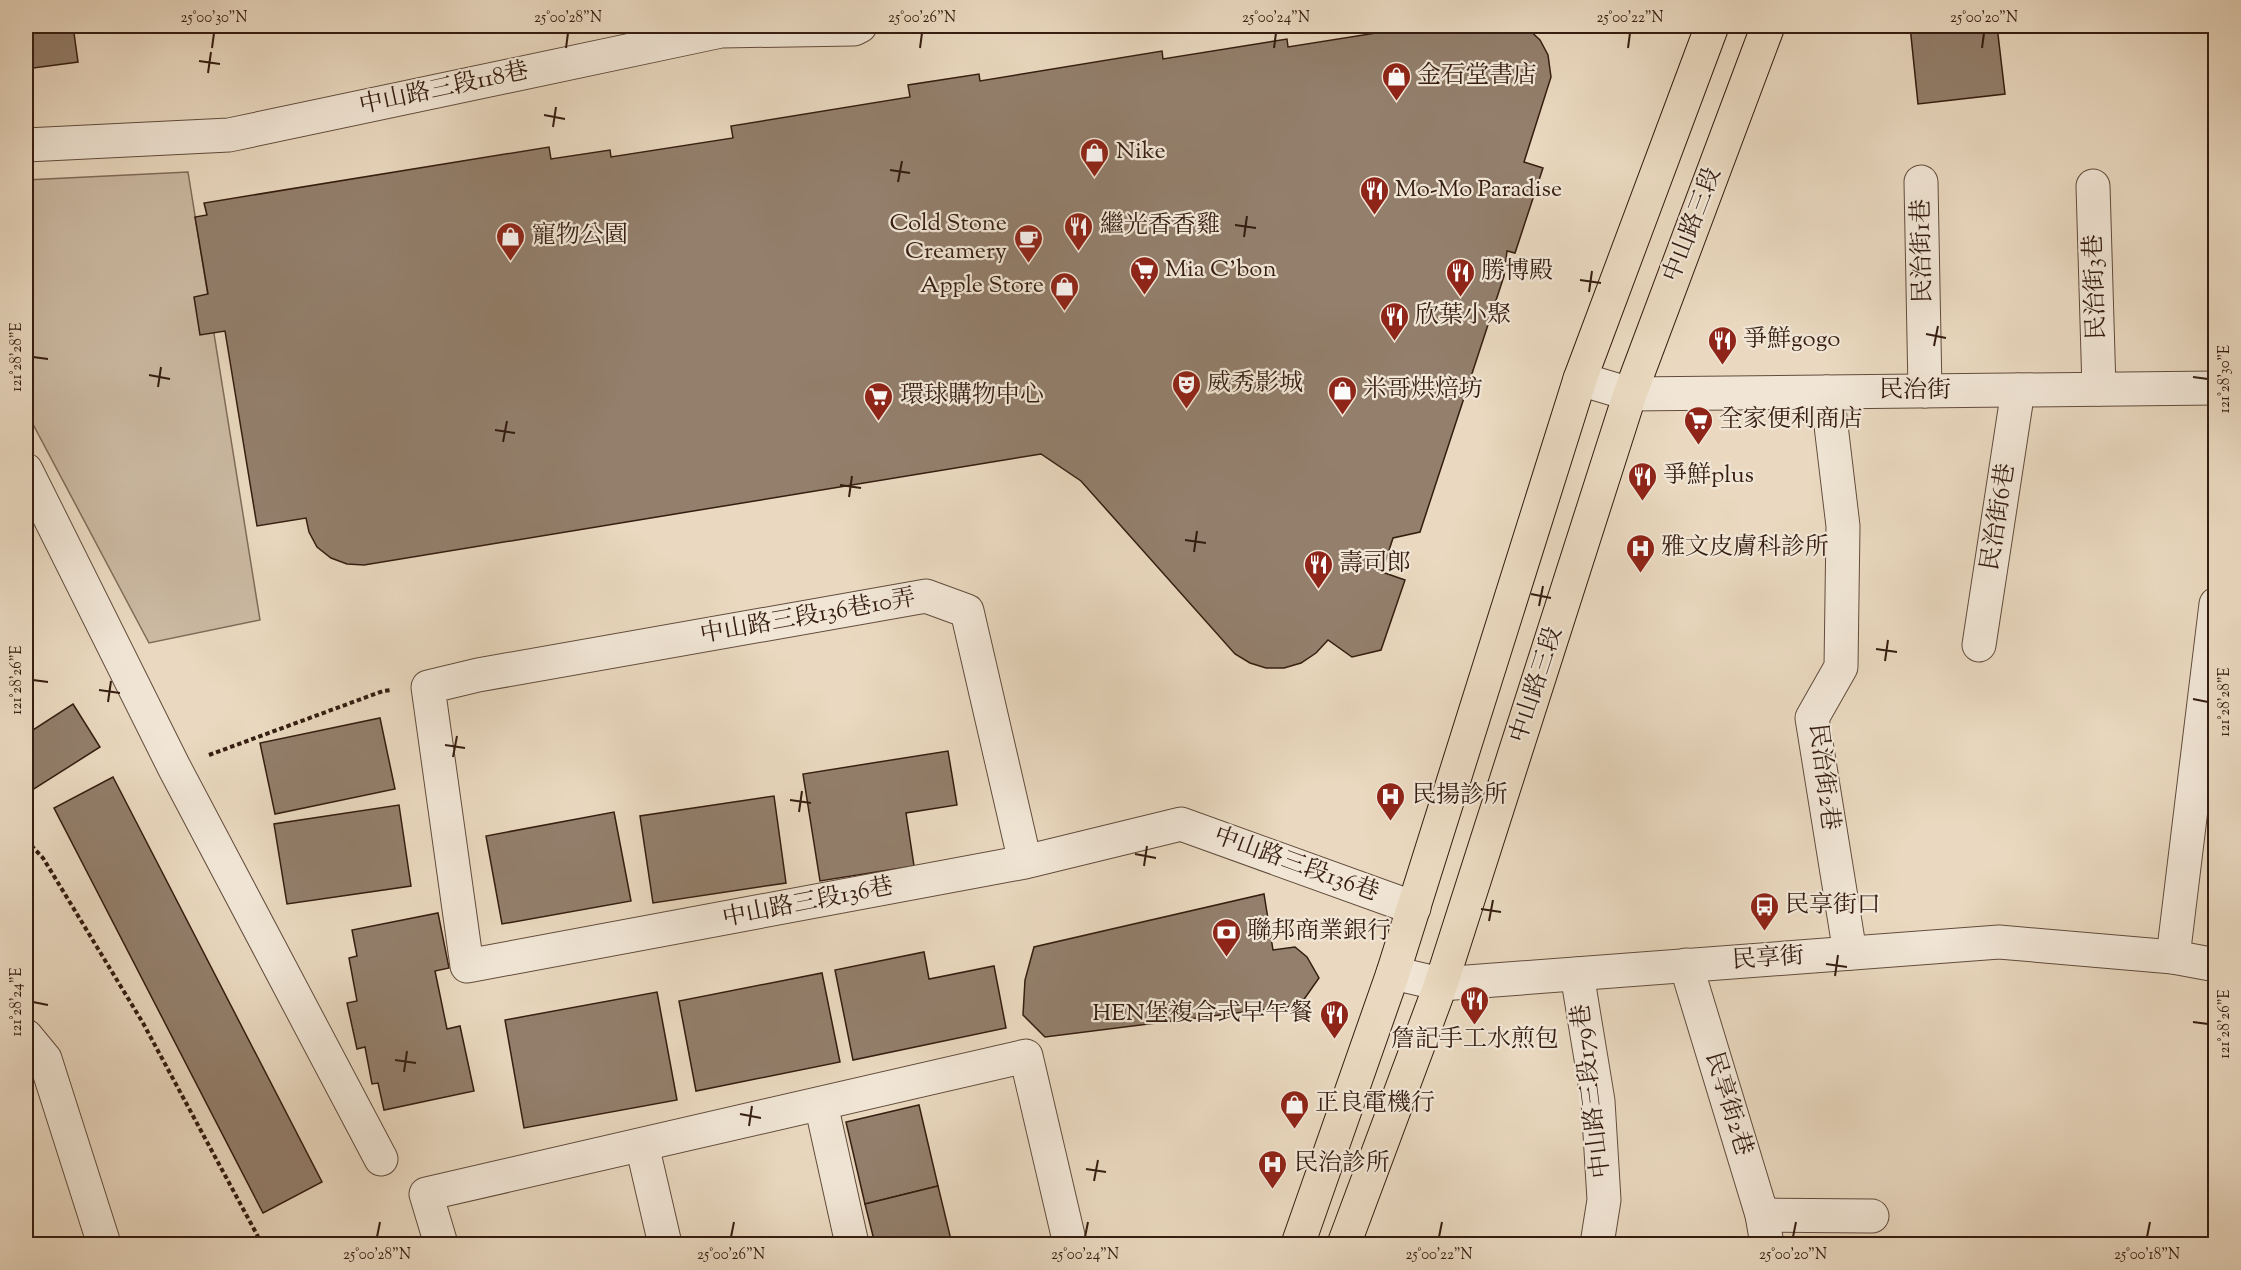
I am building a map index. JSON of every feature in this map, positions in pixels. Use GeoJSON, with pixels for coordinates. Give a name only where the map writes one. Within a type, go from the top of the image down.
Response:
{"type":"FeatureCollection","features":[{"type":"Feature","properties":{"kind":"main road","name":"中山路三段"},"geometry":{"type":"LineString","coordinates":[[1298,1245],[1393,973],[1580,379],[1712,26]]}},
{"type":"Feature","properties":{"kind":"main road","name":"中山路三段"},"geometry":{"type":"LineString","coordinates":[[1344,1245],[1441,984],[1630,394],[1768,26]]}},
{"type":"Feature","properties":{"kind":"street","name":"中山路三段118巷"},"geometry":{"type":"LineString","coordinates":[[26,145],[229,135],[721,31],[796,27],[854,29],[860,26]]}},
{"type":"Feature","properties":{"kind":"street","name":"民治街1巷"},"geometry":{"type":"LineString","coordinates":[[1921,182],[1925,391]]}},
{"type":"Feature","properties":{"kind":"street","name":"民治街3巷"},"geometry":{"type":"LineString","coordinates":[[2093,186],[2099,389]]}},
{"type":"Feature","properties":{"kind":"street","name":"民治街"},"geometry":{"type":"LineString","coordinates":[[1580,379],[1630,394],[2216,388]]}},
{"type":"Feature","properties":{"kind":"street","name":"民治街6巷"},"geometry":{"type":"LineString","coordinates":[[1979,645],[2018,390]]}},
{"type":"Feature","properties":{"kind":"street","name":"民治街2巷"},"geometry":{"type":"LineString","coordinates":[[1827,392],[1843,526],[1841,667],[1812,718],[1850,953]]}},
{"type":"Feature","properties":{"kind":"street"},"geometry":{"type":"LineString","coordinates":[[26,470],[174,767],[381,1159]]}},
{"type":"Feature","properties":{"kind":"street","name":"中山路三段136巷10弄"},"geometry":{"type":"LineString","coordinates":[[428,687],[478,675],[926,596],[967,611],[1025,862]]}},
{"type":"Feature","properties":{"kind":"street"},"geometry":{"type":"LineString","coordinates":[[2172,957],[2216,604]]}},
{"type":"Feature","properties":{"kind":"street","name":"中山路三段136巷"},"geometry":{"type":"LineString","coordinates":[[428,687],[467,966],[1025,862],[1180,824],[1414,908]]}},
{"type":"Feature","properties":{"kind":"street","name":"民享街"},"geometry":{"type":"LineString","coordinates":[[1393,973],[1441,984],[1999,942],[2172,957],[2216,965]]}},
{"type":"Feature","properties":{"kind":"street","name":"民享街2巷"},"geometry":{"type":"LineString","coordinates":[[1686,965],[1765,1230]]}},
{"type":"Feature","properties":{"kind":"street","name":"中山路三段179巷"},"geometry":{"type":"LineString","coordinates":[[1577,974],[1598,1101],[1604,1200],[1597,1245]]}},
{"type":"Feature","properties":{"kind":"street"},"geometry":{"type":"LineString","coordinates":[[32,1054],[104,1245]]}},
{"type":"Feature","properties":{"kind":"street"},"geometry":{"type":"LineString","coordinates":[[441,1245],[426,1194],[1026,1056],[1070,1245]]}},
{"type":"Feature","properties":{"kind":"street"},"geometry":{"type":"LineString","coordinates":[[821,1104],[852,1245]]}},
{"type":"Feature","properties":{"kind":"street"},"geometry":{"type":"LineString","coordinates":[[642,1145],[665,1245]]}},
{"type":"Feature","properties":{"kind":"street"},"geometry":{"type":"LineString","coordinates":[[1765,1230],[1872,1216]]}},
{"type":"Feature","properties":{"kind":"path"},"geometry":{"type":"LineString","coordinates":[[174,767],[383,691],[428,687]]}},
{"type":"Feature","properties":{"kind":"path"},"geometry":{"type":"LineString","coordinates":[[26,840],[44,858],[143,1023],[262,1245]]}},
{"type":"Feature","properties":{"kind":"shaded area"},"geometry":{"type":"Polygon","coordinates":[[[188,172],[260,620],[149,643],[26,411],[26,180],[188,172]]]}},
{"type":"Feature","properties":{"kind":"building"},"geometry":{"type":"Polygon","coordinates":[[[26,26],[73,26],[78,62],[26,69],[26,26]]]}},
{"type":"Feature","properties":{"kind":"building","name":"環球購物中心"},"geometry":{"type":"Polygon","coordinates":[[[1420,26],[1525,26],[1540,40],[1548,55],[1551,77],[1524,162],[1543,168],[1515,253],[1507,251],[1504,276],[1420,532],[1393,538],[1382,572],[1405,580],[1381,650],[1352,657],[1328,640],[1316,653],[1301,663],[1284,668],[1266,668],[1250,663],[1235,654],[1081,481],[1041,454],[364,565],[347,564],[331,558],[317,547],[309,532],[306,518],[257,526],[225,331],[200,335],[194,297],[208,294],[195,217],[207,215],[204,203],[549,147],[551,159],[610,150],[611,157],[733,138],[731,126],[910,97],[908,85],[979,74],[980,81],[1162,51],[1163,59],[1287,39],[1288,47],[1420,26]]]}},
{"type":"Feature","properties":{"kind":"building"},"geometry":{"type":"Polygon","coordinates":[[[1910,26],[1997,26],[2005,94],[1918,104],[1910,26]]]}},
{"type":"Feature","properties":{"kind":"building"},"geometry":{"type":"Polygon","coordinates":[[[73,704],[100,747],[26,794],[26,725],[30,732],[73,704]]]}},
{"type":"Feature","properties":{"kind":"building"},"geometry":{"type":"Polygon","coordinates":[[[380,718],[395,789],[275,814],[260,743],[380,718]]]}},
{"type":"Feature","properties":{"kind":"building"},"geometry":{"type":"Polygon","coordinates":[[[948,751],[957,805],[906,813],[914,866],[820,881],[803,774],[948,751]]]}},
{"type":"Feature","properties":{"kind":"building"},"geometry":{"type":"Polygon","coordinates":[[[113,777],[322,1182],[263,1213],[54,808],[113,777]]]}},
{"type":"Feature","properties":{"kind":"building"},"geometry":{"type":"Polygon","coordinates":[[[774,796],[786,883],[653,903],[640,816],[774,796]]]}},
{"type":"Feature","properties":{"kind":"building"},"geometry":{"type":"Polygon","coordinates":[[[399,805],[411,886],[287,904],[274,824],[399,805]]]}},
{"type":"Feature","properties":{"kind":"building"},"geometry":{"type":"Polygon","coordinates":[[[614,812],[631,901],[502,924],[486,836],[614,812]]]}},
{"type":"Feature","properties":{"kind":"building"},"geometry":{"type":"Polygon","coordinates":[[[1264,894],[1273,950],[1295,947],[1307,957],[1319,978],[1300,1005],[1045,1037],[1023,1015],[1025,980],[1034,947],[1264,894]]]}},
{"type":"Feature","properties":{"kind":"building"},"geometry":{"type":"Polygon","coordinates":[[[438,913],[449,968],[435,971],[447,1029],[460,1026],[474,1091],[384,1110],[378,1083],[372,1084],[365,1047],[357,1049],[347,1003],[357,1001],[349,958],[357,956],[352,930],[438,913]]]}},
{"type":"Feature","properties":{"kind":"building"},"geometry":{"type":"Polygon","coordinates":[[[924,952],[929,979],[994,966],[1006,1028],[853,1060],[835,970],[924,952]]]}},
{"type":"Feature","properties":{"kind":"building"},"geometry":{"type":"Polygon","coordinates":[[[822,973],[840,1062],[696,1091],[679,1001],[822,973]]]}},
{"type":"Feature","properties":{"kind":"building"},"geometry":{"type":"Polygon","coordinates":[[[657,992],[677,1100],[524,1128],[505,1020],[657,992]]]}},
{"type":"Feature","properties":{"kind":"building"},"geometry":{"type":"Polygon","coordinates":[[[919,1105],[938,1186],[865,1204],[846,1122],[919,1105]]]}},
{"type":"Feature","properties":{"kind":"building"},"geometry":{"type":"Polygon","coordinates":[[[938,1186],[952,1244],[875,1244],[865,1204],[938,1186]]]}},
{"type":"Feature","properties":{"kind":"place","name":"金石堂書店"},"geometry":{"type":"Point","coordinates":[1396,102]}},
{"type":"Feature","properties":{"kind":"place","name":"Nike"},"geometry":{"type":"Point","coordinates":[1095,178]}},
{"type":"Feature","properties":{"kind":"place","name":"Mo-Mo Paradise"},"geometry":{"type":"Point","coordinates":[1374,216]}},
{"type":"Feature","properties":{"kind":"place","name":"繼光香香雞"},"geometry":{"type":"Point","coordinates":[1079,252]}},
{"type":"Feature","properties":{"kind":"place","name":"寵物公園"},"geometry":{"type":"Point","coordinates":[511,262]}},
{"type":"Feature","properties":{"kind":"place","name":"Cold Stone Creamery"},"geometry":{"type":"Point","coordinates":[1028,264]}},
{"type":"Feature","properties":{"kind":"place","name":"Mia C'bon"},"geometry":{"type":"Point","coordinates":[1144,296]}},
{"type":"Feature","properties":{"kind":"place","name":"勝博殿"},"geometry":{"type":"Point","coordinates":[1460,298]}},
{"type":"Feature","properties":{"kind":"place","name":"Apple Store"},"geometry":{"type":"Point","coordinates":[1065,312]}},
{"type":"Feature","properties":{"kind":"place","name":"欣葉小聚"},"geometry":{"type":"Point","coordinates":[1394,342]}},
{"type":"Feature","properties":{"kind":"place","name":"爭鮮gogo"},"geometry":{"type":"Point","coordinates":[1722,366]}},
{"type":"Feature","properties":{"kind":"place","name":"威秀影城"},"geometry":{"type":"Point","coordinates":[1186,410]}},
{"type":"Feature","properties":{"kind":"place","name":"米哥烘焙坊"},"geometry":{"type":"Point","coordinates":[1342,416]}},
{"type":"Feature","properties":{"kind":"place","name":"環球購物中心"},"geometry":{"type":"Point","coordinates":[879,422]}},
{"type":"Feature","properties":{"kind":"place","name":"全家便利商店"},"geometry":{"type":"Point","coordinates":[1698,446]}},
{"type":"Feature","properties":{"kind":"place","name":"爭鮮plus"},"geometry":{"type":"Point","coordinates":[1642,502]}},
{"type":"Feature","properties":{"kind":"place","name":"雅文皮膚科診所"},"geometry":{"type":"Point","coordinates":[1640,574]}},
{"type":"Feature","properties":{"kind":"place","name":"壽司郎"},"geometry":{"type":"Point","coordinates":[1318,590]}},
{"type":"Feature","properties":{"kind":"place","name":"民揚診所"},"geometry":{"type":"Point","coordinates":[1391,822]}},
{"type":"Feature","properties":{"kind":"place","name":"民享街口"},"geometry":{"type":"Point","coordinates":[1764,932]}},
{"type":"Feature","properties":{"kind":"place","name":"聯邦商業銀行"},"geometry":{"type":"Point","coordinates":[1226,958]}},
{"type":"Feature","properties":{"kind":"place","name":"詹記手工水煎包"},"geometry":{"type":"Point","coordinates":[1475,1026]}},
{"type":"Feature","properties":{"kind":"place","name":"HEN堡複合式早午餐"},"geometry":{"type":"Point","coordinates":[1334,1040]}},
{"type":"Feature","properties":{"kind":"place","name":"正良電機行"},"geometry":{"type":"Point","coordinates":[1294,1130]}},
{"type":"Feature","properties":{"kind":"place","name":"民治診所"},"geometry":{"type":"Point","coordinates":[1273,1190]}}]}
